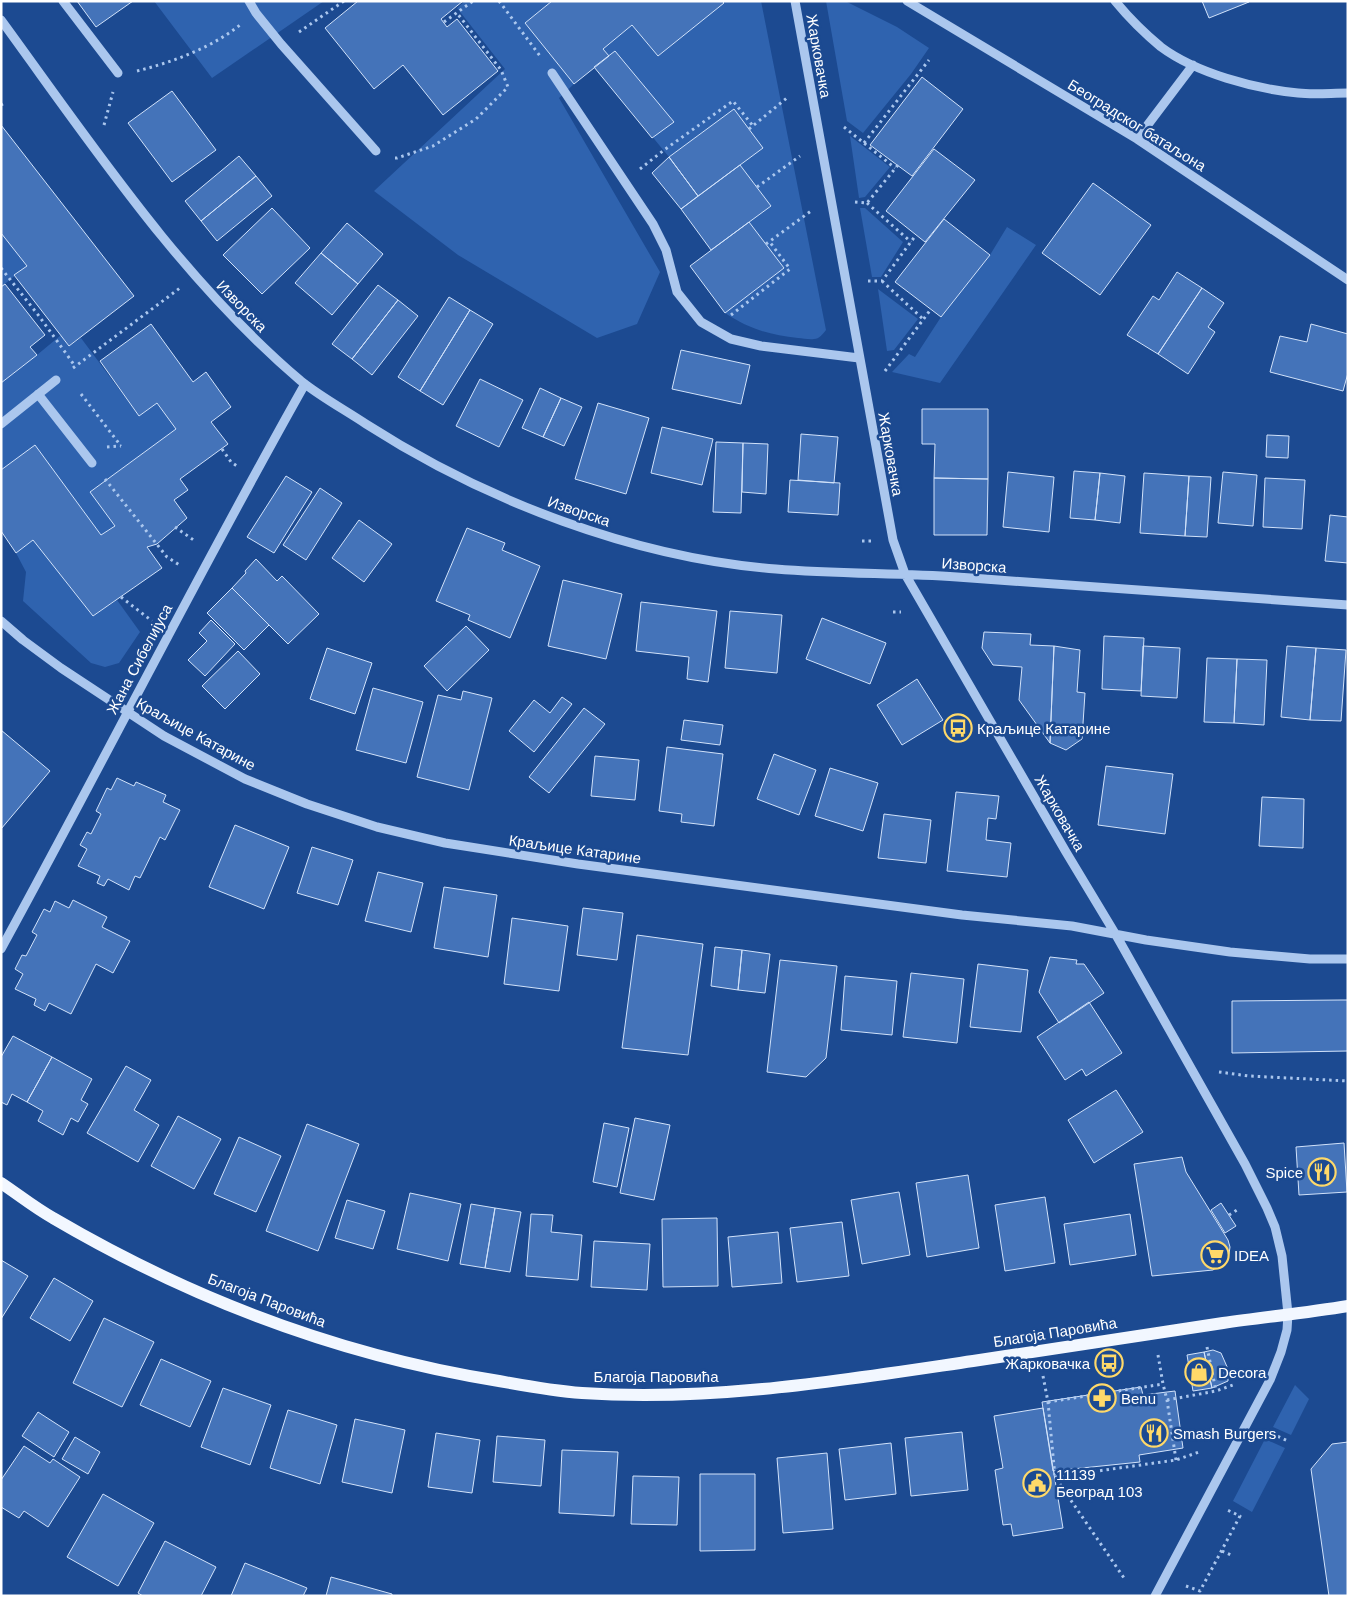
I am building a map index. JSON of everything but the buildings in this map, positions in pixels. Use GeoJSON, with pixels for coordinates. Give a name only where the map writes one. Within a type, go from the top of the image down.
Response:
{"type":"FeatureCollection","features":[{"type":"Feature","properties":{"kind":"main road","name":"Благоја Паровића"},"geometry":{"type":"LineString","coordinates":[[1,1183],[51,1217],[116,1252],[233,1307],[274,1323],[425,1368],[520,1385],[581,1393],[672,1395],[747,1391],[870,1376],[1348,1306]]}},
{"type":"Feature","properties":{"kind":"street"},"geometry":{"type":"LineString","coordinates":[[63,1],[118,73]]}},
{"type":"Feature","properties":{"kind":"street"},"geometry":{"type":"LineString","coordinates":[[249,1],[256,13],[281,44],[376,151]]}},
{"type":"Feature","properties":{"kind":"street","name":"Жарковачка"},"geometry":{"type":"LineString","coordinates":[[795,1],[893,540],[905,574],[1061,844],[1116,935],[1245,1164],[1275,1227],[1282,1256],[1288,1314],[1287,1330],[1281,1352],[1270,1380],[1156,1596]]}},
{"type":"Feature","properties":{"kind":"street","name":"Београдског батаљона"},"geometry":{"type":"LineString","coordinates":[[907,1],[1137,139],[1348,280]]}},
{"type":"Feature","properties":{"kind":"street"},"geometry":{"type":"LineString","coordinates":[[1115,1],[1134,24],[1163,48],[1193,65],[1241,84],[1298,93],[1348,93]]}},
{"type":"Feature","properties":{"kind":"street","name":"Изворска"},"geometry":{"type":"LineString","coordinates":[[1,20],[117,180],[195,276],[252,337],[305,384],[384,436],[478,485],[525,506],[589,530],[664,551],[721,562],[776,569],[905,574],[1348,605]]}},
{"type":"Feature","properties":{"kind":"street"},"geometry":{"type":"LineString","coordinates":[[1137,139],[1193,65]]}},
{"type":"Feature","properties":{"kind":"street"},"geometry":{"type":"LineString","coordinates":[[552,73],[653,224],[666,250],[678,292],[701,322],[731,339],[761,346],[859,358]]}},
{"type":"Feature","properties":{"kind":"street"},"geometry":{"type":"LineString","coordinates":[[1,424],[56,380]]}},
{"type":"Feature","properties":{"kind":"street","name":"Жана Сибелијуса"},"geometry":{"type":"LineString","coordinates":[[1,949],[75,814],[252,477],[305,384]]}},
{"type":"Feature","properties":{"kind":"street"},"geometry":{"type":"LineString","coordinates":[[38,394],[92,463]]}},
{"type":"Feature","properties":{"kind":"street","name":"Краљице Катарине"},"geometry":{"type":"LineString","coordinates":[[1,621],[61,668],[164,736],[245,779],[307,804],[377,827],[445,843],[578,864],[962,915],[1072,926],[1116,935],[1230,952],[1310,959],[1348,959]]}},
{"type":"Feature","properties":{"kind":"path"},"geometry":{"type":"LineString","coordinates":[[281,44],[344,1]]}},
{"type":"Feature","properties":{"kind":"path"},"geometry":{"type":"LineString","coordinates":[[444,22],[473,1]]}},
{"type":"Feature","properties":{"kind":"path"},"geometry":{"type":"LineString","coordinates":[[499,1],[552,73]]}},
{"type":"Feature","properties":{"kind":"path"},"geometry":{"type":"LineString","coordinates":[[376,151],[397,158],[434,146],[476,119],[508,87],[501,70],[457,13]]}},
{"type":"Feature","properties":{"kind":"path"},"geometry":{"type":"LineString","coordinates":[[96,152],[118,73],[138,70],[173,60],[232,32]]}},
{"type":"Feature","properties":{"kind":"path"},"geometry":{"type":"LineString","coordinates":[[864,143],[929,60]]}},
{"type":"Feature","properties":{"kind":"path"},"geometry":{"type":"LineString","coordinates":[[749,129],[788,97]]}},
{"type":"Feature","properties":{"kind":"path"},"geometry":{"type":"LineString","coordinates":[[640,169],[733,101],[753,126]]}},
{"type":"Feature","properties":{"kind":"path"},"geometry":{"type":"LineString","coordinates":[[844,127],[896,166],[867,203]]}},
{"type":"Feature","properties":{"kind":"path"},"geometry":{"type":"LineString","coordinates":[[757,187],[800,156]]}},
{"type":"Feature","properties":{"kind":"path"},"geometry":{"type":"LineString","coordinates":[[855,202],[867,203],[911,242]]}},
{"type":"Feature","properties":{"kind":"path"},"geometry":{"type":"LineString","coordinates":[[735,312],[790,269],[767,242],[811,211]]}},
{"type":"Feature","properties":{"kind":"path"},"geometry":{"type":"LineString","coordinates":[[882,282],[916,235]]}},
{"type":"Feature","properties":{"kind":"path"},"geometry":{"type":"LineString","coordinates":[[1,268],[75,366]]}},
{"type":"Feature","properties":{"kind":"path"},"geometry":{"type":"LineString","coordinates":[[867,281],[882,282],[924,319]]}},
{"type":"Feature","properties":{"kind":"path"},"geometry":{"type":"LineString","coordinates":[[56,380],[160,303]]}},
{"type":"Feature","properties":{"kind":"path"},"geometry":{"type":"LineString","coordinates":[[885,371],[930,309]]}},
{"type":"Feature","properties":{"kind":"path"},"geometry":{"type":"LineString","coordinates":[[81,394],[122,446]]}},
{"type":"Feature","properties":{"kind":"path"},"geometry":{"type":"LineString","coordinates":[[222,449],[231,462]]}},
{"type":"Feature","properties":{"kind":"path"},"geometry":{"type":"LineString","coordinates":[[92,463],[167,557],[185,568]]}},
{"type":"Feature","properties":{"kind":"path"},"geometry":{"type":"LineString","coordinates":[[174,527],[199,543]]}},
{"type":"Feature","properties":{"kind":"path"},"geometry":{"type":"LineString","coordinates":[[862,541],[873,540]]}},
{"type":"Feature","properties":{"kind":"path"},"geometry":{"type":"LineString","coordinates":[[121,597],[154,622]]}},
{"type":"Feature","properties":{"kind":"path"},"geometry":{"type":"LineString","coordinates":[[893,612],[901,612]]}},
{"type":"Feature","properties":{"kind":"path"},"geometry":{"type":"LineString","coordinates":[[1218,1072],[1249,1076],[1348,1081]]}},
{"type":"Feature","properties":{"kind":"path"},"geometry":{"type":"LineString","coordinates":[[1229,1215],[1237,1210]]}},
{"type":"Feature","properties":{"kind":"path"},"geometry":{"type":"LineString","coordinates":[[1206,1347],[1216,1391]]}},
{"type":"Feature","properties":{"kind":"path"},"geometry":{"type":"LineString","coordinates":[[1158,1355],[1168,1400],[1176,1460]]}},
{"type":"Feature","properties":{"kind":"path"},"geometry":{"type":"LineString","coordinates":[[1043,1376],[1048,1402],[1055,1477],[1124,1578]]}},
{"type":"Feature","properties":{"kind":"path"},"geometry":{"type":"LineString","coordinates":[[1048,1402],[1163,1384]]}},
{"type":"Feature","properties":{"kind":"path"},"geometry":{"type":"LineString","coordinates":[[1168,1400],[1216,1391],[1233,1385]]}},
{"type":"Feature","properties":{"kind":"path"},"geometry":{"type":"LineString","coordinates":[[1266,1430],[1288,1441]]}},
{"type":"Feature","properties":{"kind":"path"},"geometry":{"type":"LineString","coordinates":[[1055,1477],[1176,1460],[1199,1452]]}},
{"type":"Feature","properties":{"kind":"path"},"geometry":{"type":"LineString","coordinates":[[1186,1586],[1200,1591],[1240,1516],[1225,1509]]}},
{"type":"Feature","properties":{"kind":"path"},"geometry":{"type":"LineString","coordinates":[[1222,1551],[1231,1555]]}},
{"type":"Feature","properties":{"kind":"shaded area"},"geometry":{"type":"Polygon","coordinates":[[[154,1],[324,1],[212,78],[154,1]]]}},
{"type":"Feature","properties":{"kind":"shaded area"},"geometry":{"type":"Polygon","coordinates":[[[465,1],[552,1],[525,23],[574,84],[559,98],[660,272],[637,324],[597,338],[458,255],[374,191],[505,69],[457,8],[465,1]]]}},
{"type":"Feature","properties":{"kind":"shaded area"},"geometry":{"type":"Polygon","coordinates":[[[722,1],[761,1],[826,330],[816,339],[769,333],[751,327],[725,313],[784,268],[749,222],[770,205],[740,165],[734,109],[669,157],[595,67],[609,56],[603,49],[632,25],[658,56],[723,3],[722,1]]]}},
{"type":"Feature","properties":{"kind":"shaded area"},"geometry":{"type":"Polygon","coordinates":[[[826,1],[845,1],[897,27],[929,48],[911,74],[863,133],[847,121],[826,1]]]}},
{"type":"Feature","properties":{"kind":"shaded area"},"geometry":{"type":"Polygon","coordinates":[[[850,136],[890,167],[865,197],[859,198],[850,136]]]}},
{"type":"Feature","properties":{"kind":"shaded area"},"geometry":{"type":"Polygon","coordinates":[[[860,208],[865,208],[903,242],[881,277],[872,277],[860,208]]]}},
{"type":"Feature","properties":{"kind":"shaded area"},"geometry":{"type":"Polygon","coordinates":[[[1007,227],[1036,245],[940,383],[892,372],[909,354],[915,357],[941,317],[990,255],[1007,227]]]}},
{"type":"Feature","properties":{"kind":"shaded area"},"geometry":{"type":"Polygon","coordinates":[[[1,233],[27,266],[1,287],[1,233]]]}},
{"type":"Feature","properties":{"kind":"shaded area"},"geometry":{"type":"Polygon","coordinates":[[[878,289],[918,319],[894,350],[887,351],[878,289]]]}},
{"type":"Feature","properties":{"kind":"shaded area"},"geometry":{"type":"Polygon","coordinates":[[[61,335],[69,346],[81,338],[139,416],[157,403],[176,429],[90,492],[115,526],[101,535],[35,446],[1,470],[1,383],[61,335]]]}},
{"type":"Feature","properties":{"kind":"shaded area"},"geometry":{"type":"Polygon","coordinates":[[[33,540],[93,616],[117,600],[140,632],[119,663],[105,667],[91,663],[23,601],[26,572],[16,553],[33,540]]]}},
{"type":"Feature","properties":{"kind":"shaded area"},"geometry":{"type":"Polygon","coordinates":[[[1295,1385],[1309,1399],[1291,1435],[1273,1427],[1295,1385]]]}},
{"type":"Feature","properties":{"kind":"shaded area"},"geometry":{"type":"Polygon","coordinates":[[[1265,1439],[1285,1448],[1252,1512],[1233,1501],[1265,1439]]]}},
{"type":"Feature","properties":{"kind":"place","name":"Краљице Катарине"},"geometry":{"type":"Point","coordinates":[958,728]}},
{"type":"Feature","properties":{"kind":"place","name":"Spice"},"geometry":{"type":"Point","coordinates":[1322,1172]}},
{"type":"Feature","properties":{"kind":"place","name":"IDEA"},"geometry":{"type":"Point","coordinates":[1215,1255]}},
{"type":"Feature","properties":{"kind":"place","name":"Жарковачка"},"geometry":{"type":"Point","coordinates":[1109,1363]}},
{"type":"Feature","properties":{"kind":"place","name":"Decora"},"geometry":{"type":"Point","coordinates":[1199,1372]}},
{"type":"Feature","properties":{"kind":"place","name":"Benu"},"geometry":{"type":"Point","coordinates":[1102,1398]}},
{"type":"Feature","properties":{"kind":"place","name":"Smash Burgers"},"geometry":{"type":"Point","coordinates":[1154,1433]}},
{"type":"Feature","properties":{"kind":"place","name":"11139 Београд 103"},"geometry":{"type":"Point","coordinates":[1037,1483]}}]}
